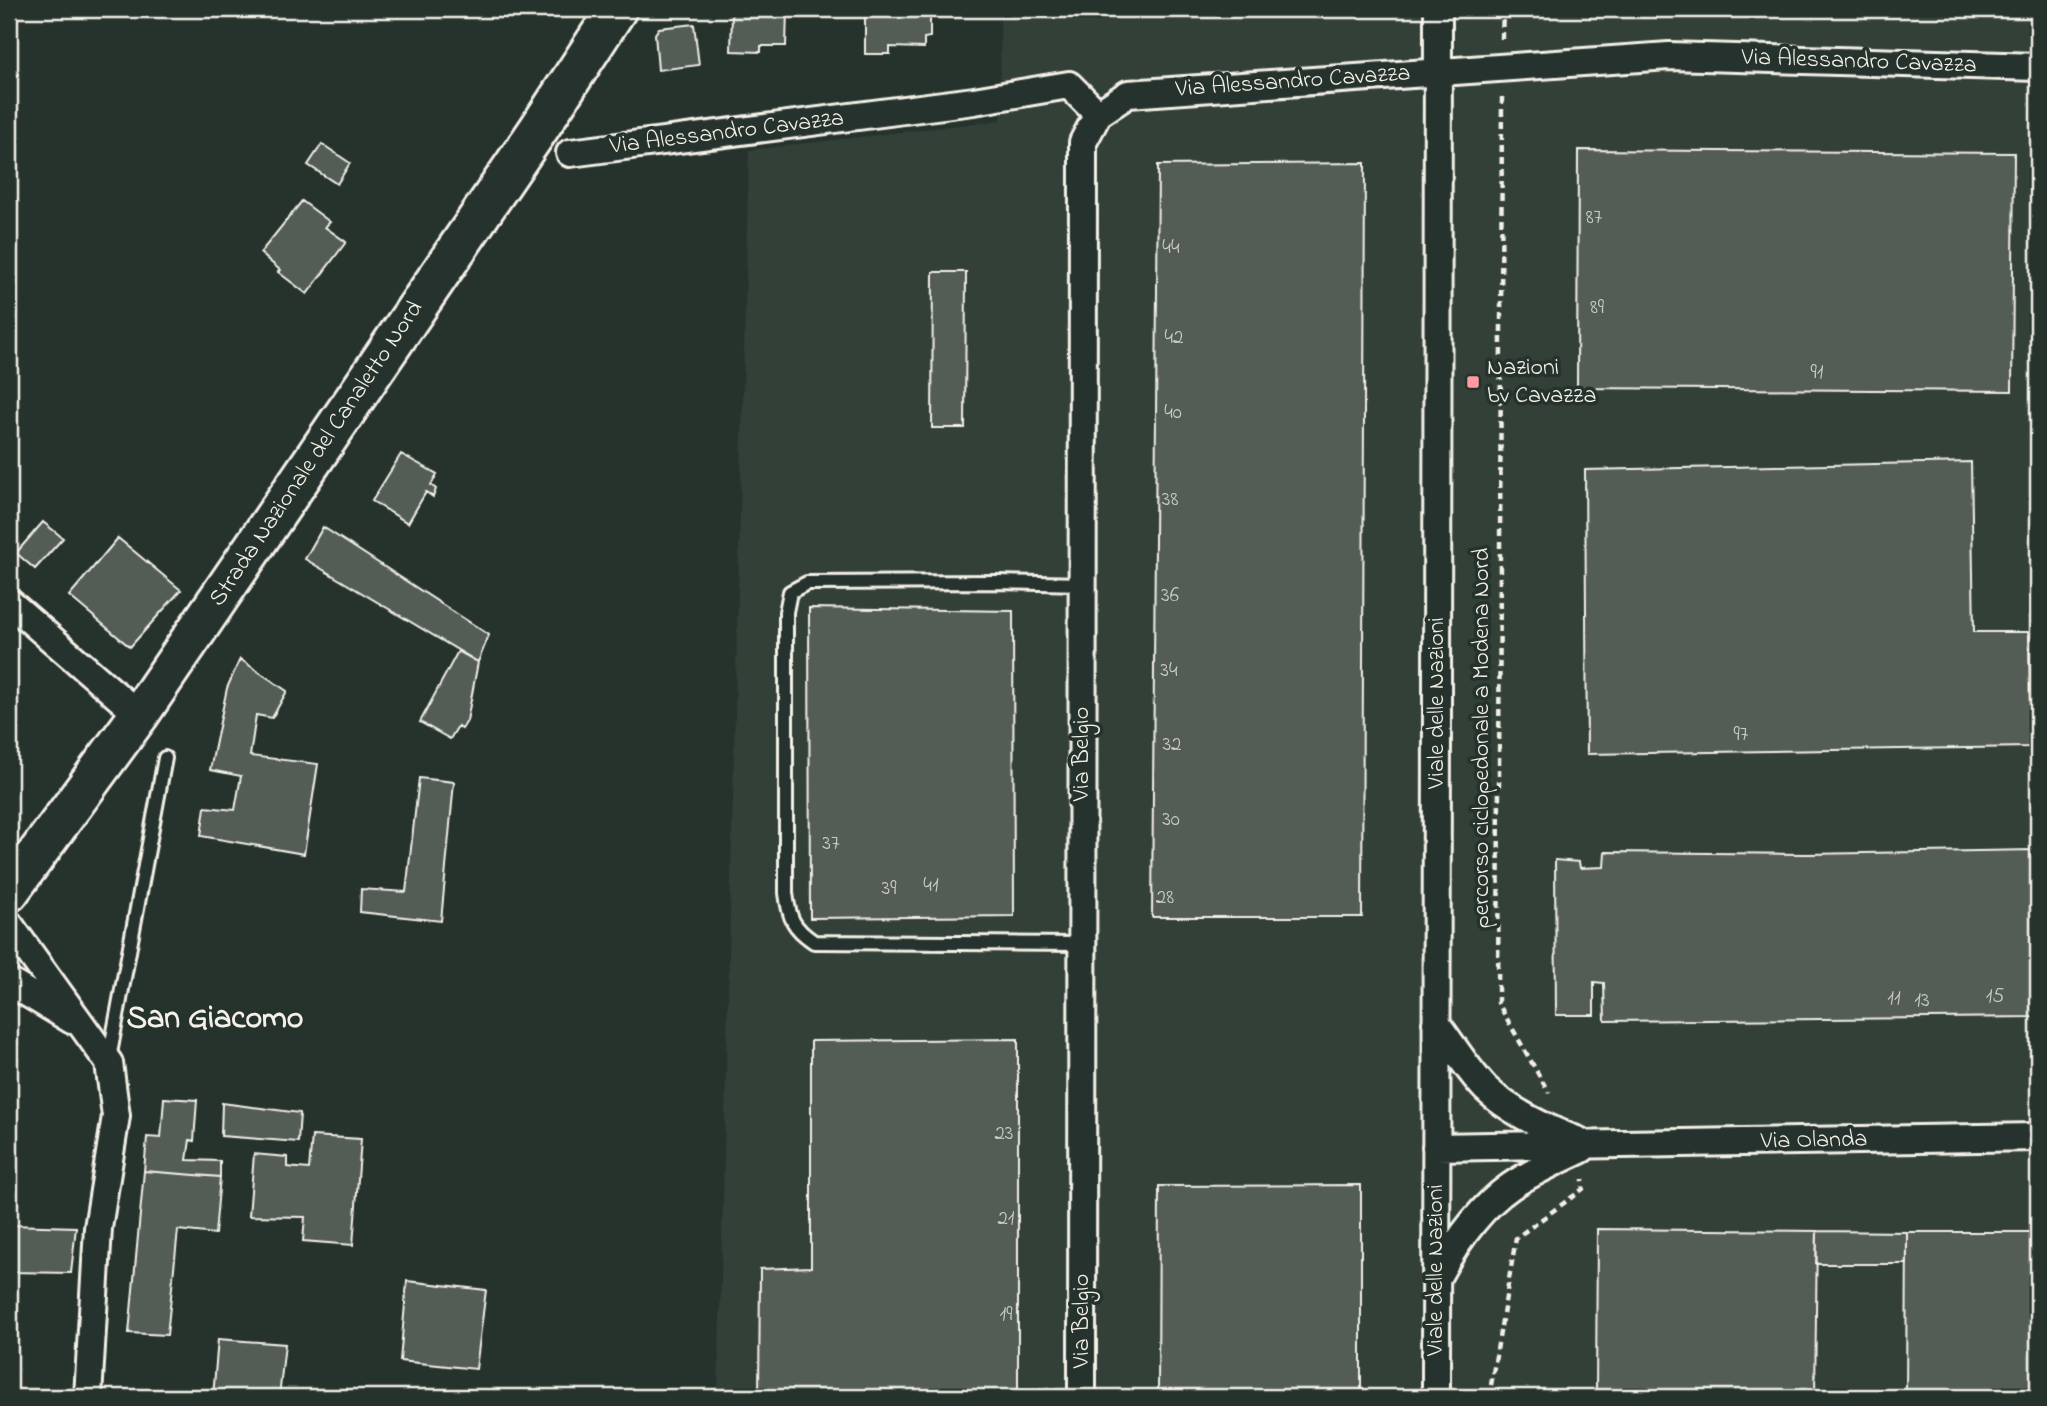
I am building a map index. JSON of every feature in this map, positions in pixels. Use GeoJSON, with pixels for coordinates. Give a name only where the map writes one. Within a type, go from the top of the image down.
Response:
{"type":"FeatureCollection","features":[{"type":"Feature","properties":{"kind":"main road","name":"Strada Nazionale del Canaletto Nord"},"geometry":{"type":"LineString","coordinates":[[9,892],[139,715],[538,130],[617,9]]}},
{"type":"Feature","properties":{"kind":"street","name":"Viale delle Nazioni"},"geometry":{"type":"LineString","coordinates":[[1436,1397],[1438,9]]}},
{"type":"Feature","properties":{"kind":"street","name":"Via Alessandro Cavazza"},"geometry":{"type":"LineString","coordinates":[[570,153],[974,102],[1069,85],[1098,114],[1128,94],[1669,56],[2038,67]]}},
{"type":"Feature","properties":{"kind":"street","name":"Via Belgio"},"geometry":{"type":"LineString","coordinates":[[1082,1397],[1083,142],[1098,114]]}},
{"type":"Feature","properties":{"kind":"street"},"geometry":{"type":"LineString","coordinates":[[9,602],[139,715]]}},
{"type":"Feature","properties":{"kind":"street"},"geometry":{"type":"LineString","coordinates":[[9,925],[109,1063],[116,1116],[98,1228],[88,1397]]}},
{"type":"Feature","properties":{"kind":"street"},"geometry":{"type":"LineString","coordinates":[[9,982],[80,1024]]}},
{"type":"Feature","properties":{"kind":"street","name":"Via Olanda"},"geometry":{"type":"LineString","coordinates":[[1436,1023],[1486,1088],[1516,1111],[1588,1146]]}},
{"type":"Feature","properties":{"kind":"street","name":"Via Olanda"},"geometry":{"type":"LineString","coordinates":[[1436,1147],[2038,1138]]}},
{"type":"Feature","properties":{"kind":"street","name":"Via Olanda"},"geometry":{"type":"LineString","coordinates":[[1436,1279],[1452,1248],[1482,1213],[1510,1187],[1588,1146]]}},
{"type":"Feature","properties":{"kind":"lane"},"geometry":{"type":"LineString","coordinates":[[1082,584],[807,583],[790,592],[786,612],[786,894],[789,916],[801,933],[814,942],[1082,944]]}},
{"type":"Feature","properties":{"kind":"lane"},"geometry":{"type":"LineString","coordinates":[[109,1063],[165,758]]}},
{"type":"Feature","properties":{"kind":"path","name":"percorso ciclopedonale a Modena Nord"},"geometry":{"type":"LineString","coordinates":[[1503,9],[1499,1003],[1546,1092],[1556,1098]]}},
{"type":"Feature","properties":{"kind":"path"},"geometry":{"type":"LineString","coordinates":[[1489,1397],[1516,1238],[1583,1189],[1588,1146]]}},
{"type":"Feature","properties":{"kind":"shaded area"},"geometry":{"type":"Polygon","coordinates":[[[1000,9],[2038,9],[2038,1397],[718,1397],[749,150],[1001,120],[1000,9]]]}},
{"type":"Feature","properties":{"kind":"building"},"geometry":{"type":"Polygon","coordinates":[[[728,9],[787,9],[786,46],[761,46],[761,52],[731,51],[732,13],[728,13],[728,9]]]}},
{"type":"Feature","properties":{"kind":"building"},"geometry":{"type":"Polygon","coordinates":[[[865,9],[930,9],[930,37],[924,38],[924,48],[890,47],[890,54],[865,54],[865,9]]]}},
{"type":"Feature","properties":{"kind":"building"},"geometry":{"type":"Polygon","coordinates":[[[694,24],[699,65],[658,70],[655,34],[659,28],[694,24]]]}},
{"type":"Feature","properties":{"kind":"building"},"geometry":{"type":"Polygon","coordinates":[[[322,144],[350,163],[337,184],[308,165],[322,144]]]}},
{"type":"Feature","properties":{"kind":"building"},"geometry":{"type":"Polygon","coordinates":[[[1578,150],[2014,153],[2012,391],[1577,388],[1578,150]]]}},
{"type":"Feature","properties":{"kind":"building"},"geometry":{"type":"Polygon","coordinates":[[[1365,163],[1362,917],[1152,917],[1158,165],[1365,163]]]}},
{"type":"Feature","properties":{"kind":"building"},"geometry":{"type":"Polygon","coordinates":[[[302,201],[330,222],[325,227],[346,242],[307,294],[278,272],[280,270],[260,253],[302,201]]]}},
{"type":"Feature","properties":{"kind":"building"},"geometry":{"type":"Polygon","coordinates":[[[933,272],[966,272],[965,428],[932,428],[933,272]]]}},
{"type":"Feature","properties":{"kind":"building"},"geometry":{"type":"Polygon","coordinates":[[[401,454],[437,474],[431,485],[436,489],[433,497],[426,492],[408,523],[372,501],[401,454]]]}},
{"type":"Feature","properties":{"kind":"building"},"geometry":{"type":"Polygon","coordinates":[[[1971,462],[1974,632],[2029,632],[2031,747],[1587,754],[1585,470],[1971,462]]]}},
{"type":"Feature","properties":{"kind":"building"},"geometry":{"type":"Polygon","coordinates":[[[43,522],[63,538],[35,569],[16,553],[43,522]]]}},
{"type":"Feature","properties":{"kind":"building"},"geometry":{"type":"Polygon","coordinates":[[[323,527],[489,635],[478,662],[305,559],[323,527]]]}},
{"type":"Feature","properties":{"kind":"building"},"geometry":{"type":"Polygon","coordinates":[[[118,538],[181,590],[130,647],[69,596],[118,538]]]}},
{"type":"Feature","properties":{"kind":"building"},"geometry":{"type":"Polygon","coordinates":[[[809,608],[1013,611],[1014,916],[810,918],[809,608]]]}},
{"type":"Feature","properties":{"kind":"building"},"geometry":{"type":"Polygon","coordinates":[[[458,651],[478,662],[467,721],[462,729],[458,726],[450,739],[420,722],[458,651]]]}},
{"type":"Feature","properties":{"kind":"building"},"geometry":{"type":"Polygon","coordinates":[[[240,659],[287,691],[272,718],[256,715],[250,756],[318,764],[304,854],[201,836],[205,807],[235,810],[241,776],[210,770],[227,688],[240,659]]]}},
{"type":"Feature","properties":{"kind":"building"},"geometry":{"type":"Polygon","coordinates":[[[419,778],[454,782],[441,921],[360,912],[361,889],[406,892],[419,778]]]}},
{"type":"Feature","properties":{"kind":"building"},"geometry":{"type":"Polygon","coordinates":[[[2034,850],[2035,1017],[1605,1021],[1604,983],[1594,982],[1594,1015],[1556,1015],[1555,860],[1579,862],[1580,868],[1604,867],[1605,852],[1808,854],[2034,850]]]}},
{"type":"Feature","properties":{"kind":"building"},"geometry":{"type":"Polygon","coordinates":[[[1018,1039],[1018,1397],[759,1397],[760,1269],[811,1267],[811,1041],[1018,1039]]]}},
{"type":"Feature","properties":{"kind":"building"},"geometry":{"type":"Polygon","coordinates":[[[164,1098],[197,1100],[194,1141],[190,1140],[187,1160],[220,1161],[220,1177],[144,1171],[147,1137],[161,1138],[164,1098]]]}},
{"type":"Feature","properties":{"kind":"building"},"geometry":{"type":"Polygon","coordinates":[[[222,1103],[300,1113],[298,1142],[221,1136],[222,1103]]]}},
{"type":"Feature","properties":{"kind":"building"},"geometry":{"type":"Polygon","coordinates":[[[312,1136],[361,1139],[353,1245],[303,1241],[305,1217],[249,1216],[254,1154],[287,1157],[287,1167],[309,1169],[312,1136]]]}},
{"type":"Feature","properties":{"kind":"building"},"geometry":{"type":"Polygon","coordinates":[[[144,1171],[220,1177],[215,1234],[178,1230],[167,1335],[129,1333],[144,1171]]]}},
{"type":"Feature","properties":{"kind":"building"},"geometry":{"type":"Polygon","coordinates":[[[1361,1185],[1361,1397],[1158,1397],[1159,1186],[1361,1185]]]}},
{"type":"Feature","properties":{"kind":"building"},"geometry":{"type":"Polygon","coordinates":[[[9,1225],[76,1227],[71,1273],[9,1272],[9,1225]]]}},
{"type":"Feature","properties":{"kind":"building"},"geometry":{"type":"Polygon","coordinates":[[[1597,1229],[1817,1231],[1815,1397],[1596,1397],[1597,1229]]]}},
{"type":"Feature","properties":{"kind":"building"},"geometry":{"type":"Polygon","coordinates":[[[1817,1231],[1907,1232],[1907,1264],[1816,1264],[1817,1231]]]}},
{"type":"Feature","properties":{"kind":"building"},"geometry":{"type":"Polygon","coordinates":[[[1907,1232],[2038,1232],[2038,1397],[1906,1397],[1907,1232]]]}},
{"type":"Feature","properties":{"kind":"building"},"geometry":{"type":"Polygon","coordinates":[[[407,1281],[486,1290],[476,1369],[400,1361],[407,1281]]]}},
{"type":"Feature","properties":{"kind":"building"},"geometry":{"type":"Polygon","coordinates":[[[218,1339],[285,1344],[279,1397],[213,1397],[218,1339]]]}},
{"type":"Feature","properties":{"kind":"place","name":"Nazioni bv Cavazza"},"geometry":{"type":"Point","coordinates":[1473,382]}},
{"type":"Feature","properties":{"kind":"district","name":"San Giacomo"},"geometry":{"type":"Point","coordinates":[215,1019]}}]}
